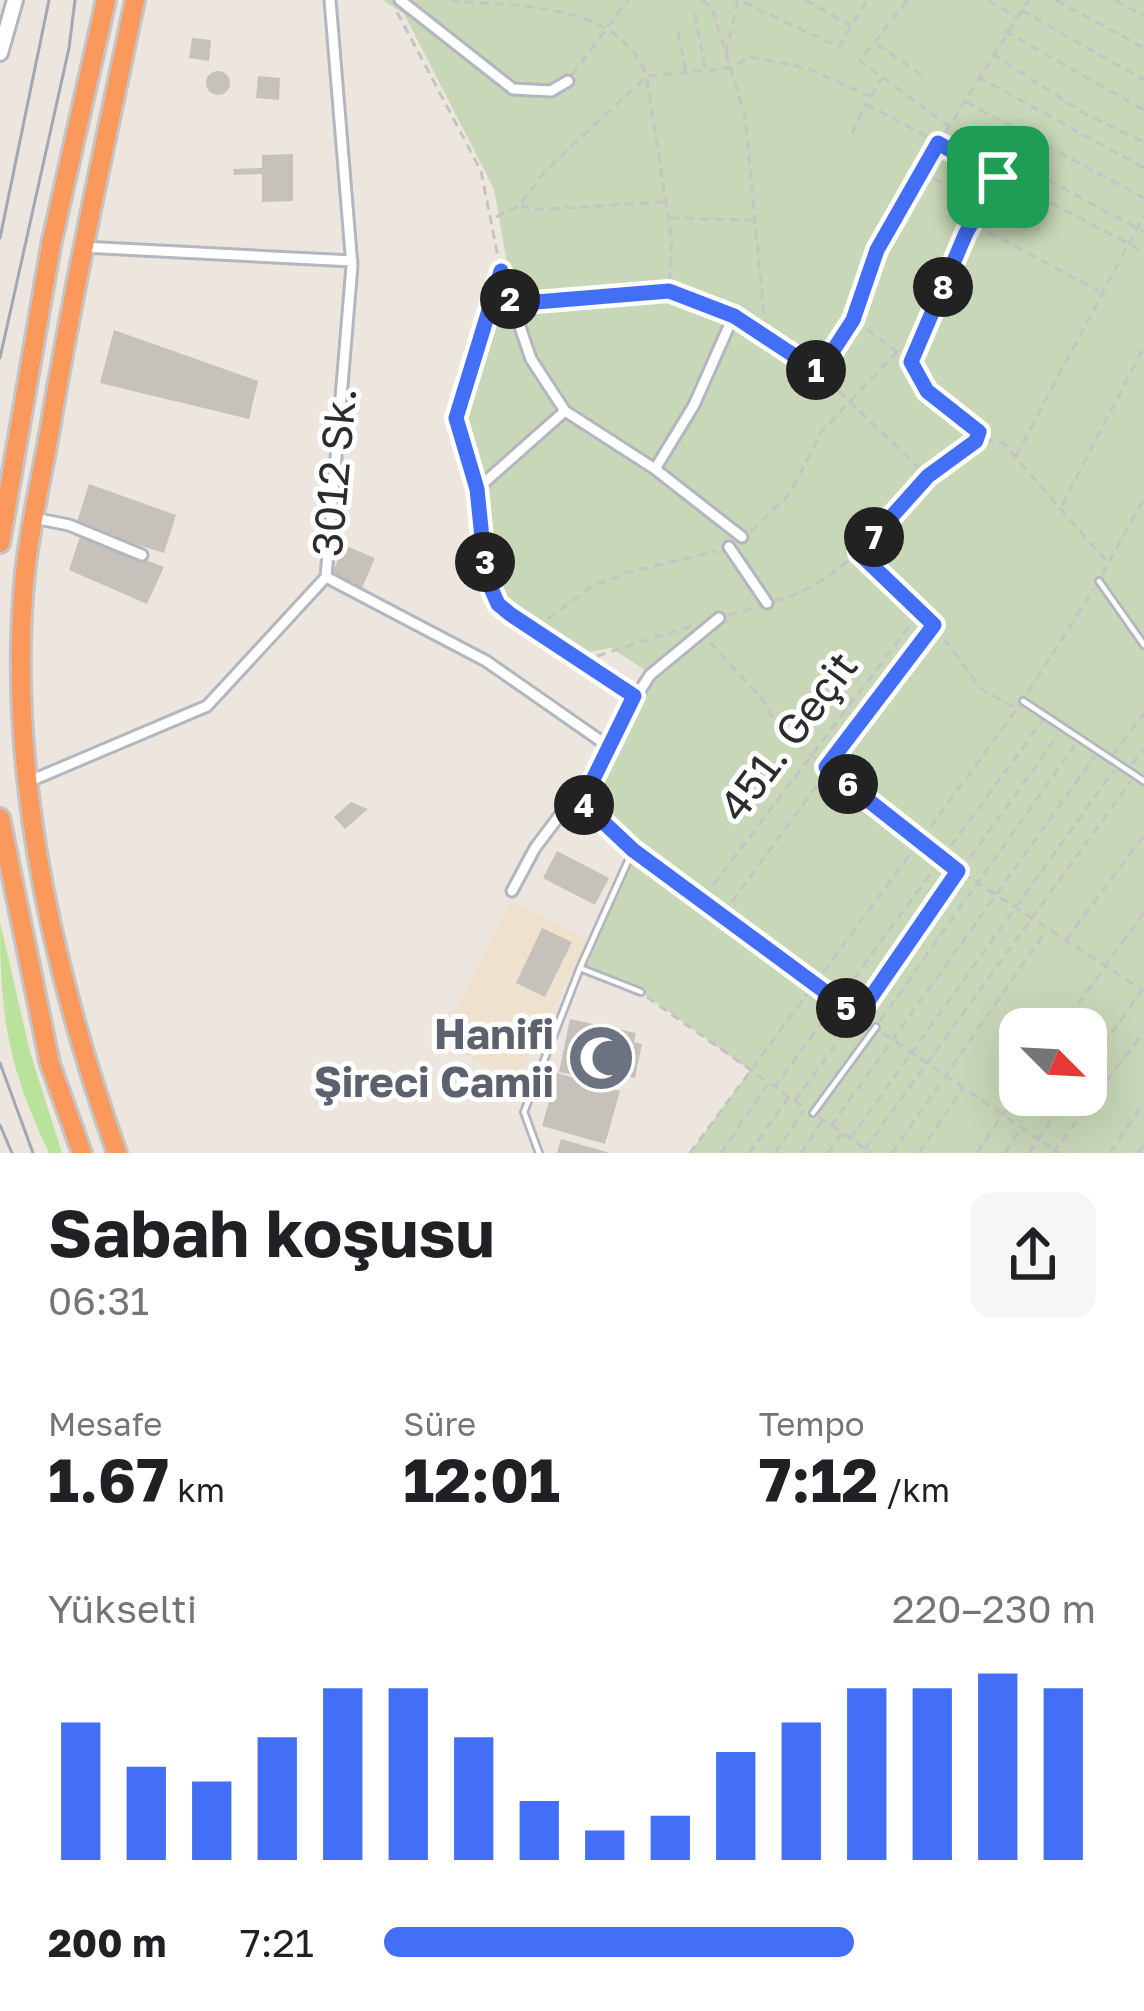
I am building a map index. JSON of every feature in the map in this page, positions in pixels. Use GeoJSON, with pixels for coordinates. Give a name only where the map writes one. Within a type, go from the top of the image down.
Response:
{"type":"FeatureCollection","features":[{"type":"Feature","properties":{"kind":"highway"},"geometry":{"type":"LineString","coordinates":[[0,543],[47,266],[106,0]]}},
{"type":"Feature","properties":{"kind":"highway"},"geometry":{"type":"LineString","coordinates":[[117,1153],[77,1040],[47,913],[30,781],[25,574],[83,247],[135,0]]}},
{"type":"Feature","properties":{"kind":"highway"},"geometry":{"type":"LineString","coordinates":[[0,818],[50,1064],[82,1153]]}},
{"type":"Feature","properties":{"kind":"street","name":"3012 Sk."},"geometry":{"type":"LineString","coordinates":[[30,781],[207,706],[326,577],[352,261],[330,0]]}},
{"type":"Feature","properties":{"kind":"street"},"geometry":{"type":"LineString","coordinates":[[395,0],[513,89],[551,91],[568,81]]}},
{"type":"Feature","properties":{"kind":"street"},"geometry":{"type":"LineString","coordinates":[[0,66],[9,9]]}},
{"type":"Feature","properties":{"kind":"street"},"geometry":{"type":"LineString","coordinates":[[83,247],[352,261]]}},
{"type":"Feature","properties":{"kind":"street"},"geometry":{"type":"LineString","coordinates":[[501,271],[531,359],[565,411],[655,469],[742,537]]}},
{"type":"Feature","properties":{"kind":"street"},"geometry":{"type":"LineString","coordinates":[[655,469],[694,405],[734,316]]}},
{"type":"Feature","properties":{"kind":"street"},"geometry":{"type":"LineString","coordinates":[[477,489],[565,411]]}},
{"type":"Feature","properties":{"kind":"street"},"geometry":{"type":"LineString","coordinates":[[34,518],[69,525],[142,555]]}},
{"type":"Feature","properties":{"kind":"street"},"geometry":{"type":"LineString","coordinates":[[729,547],[767,603]]}},
{"type":"Feature","properties":{"kind":"street"},"geometry":{"type":"LineString","coordinates":[[326,577],[486,661],[608,746]]}},
{"type":"Feature","properties":{"kind":"street"},"geometry":{"type":"LineString","coordinates":[[512,891],[535,848],[569,802],[582,802],[634,696],[650,675],[719,618]]}},
{"type":"Feature","properties":{"kind":"street"},"geometry":{"type":"LineString","coordinates":[[585,660],[634,696]]}},
{"type":"Feature","properties":{"kind":"lane"},"geometry":{"type":"LineString","coordinates":[[976,441],[979,432]]}},
{"type":"Feature","properties":{"kind":"lane"},"geometry":{"type":"LineString","coordinates":[[1099,581],[1144,645]]}},
{"type":"Feature","properties":{"kind":"lane"},"geometry":{"type":"LineString","coordinates":[[1023,700],[1144,781]]}},
{"type":"Feature","properties":{"kind":"lane"},"geometry":{"type":"LineString","coordinates":[[539,1153],[524,1112],[580,968],[633,850]]}},
{"type":"Feature","properties":{"kind":"lane"},"geometry":{"type":"LineString","coordinates":[[580,968],[641,992]]}},
{"type":"Feature","properties":{"kind":"lane"},"geometry":{"type":"LineString","coordinates":[[813,1114],[876,1028]]}},
{"type":"Feature","properties":{"kind":"path"},"geometry":{"type":"LineString","coordinates":[[395,0],[481,170],[493,218],[501,271],[456,418],[477,489],[486,577],[498,604],[585,660],[801,592],[859,553],[928,476],[976,441],[988,439],[1004,443],[1108,563]]}},
{"type":"Feature","properties":{"kind":"path"},"geometry":{"type":"LineString","coordinates":[[450,0],[559,4],[605,26],[641,61],[667,218],[669,291]]}},
{"type":"Feature","properties":{"kind":"path"},"geometry":{"type":"LineString","coordinates":[[568,81],[628,0]]}},
{"type":"Feature","properties":{"kind":"path"},"geometry":{"type":"LineString","coordinates":[[703,0],[712,8],[746,115],[766,338]]}},
{"type":"Feature","properties":{"kind":"path"},"geometry":{"type":"LineString","coordinates":[[726,55],[738,0],[752,2],[839,47],[867,0]]}},
{"type":"Feature","properties":{"kind":"path"},"geometry":{"type":"LineString","coordinates":[[805,0],[852,26]]}},
{"type":"Feature","properties":{"kind":"path"},"geometry":{"type":"LineString","coordinates":[[907,0],[860,62],[949,126],[1144,232]]}},
{"type":"Feature","properties":{"kind":"path"},"geometry":{"type":"LineString","coordinates":[[988,0],[1016,17]]}},
{"type":"Feature","properties":{"kind":"path"},"geometry":{"type":"LineString","coordinates":[[819,372],[853,320],[877,250],[921,171],[1029,0]]}},
{"type":"Feature","properties":{"kind":"path"},"geometry":{"type":"LineString","coordinates":[[1056,0],[1144,48]]}},
{"type":"Feature","properties":{"kind":"path"},"geometry":{"type":"LineString","coordinates":[[1115,0],[1144,16]]}},
{"type":"Feature","properties":{"kind":"path"},"geometry":{"type":"LineString","coordinates":[[1021,10],[1144,80]]}},
{"type":"Feature","properties":{"kind":"path"},"geometry":{"type":"LineString","coordinates":[[695,14],[706,70]]}},
{"type":"Feature","properties":{"kind":"path"},"geometry":{"type":"LineString","coordinates":[[678,32],[686,72]]}},
{"type":"Feature","properties":{"kind":"path"},"geometry":{"type":"LineString","coordinates":[[1005,32],[1144,110]]}},
{"type":"Feature","properties":{"kind":"path"},"geometry":{"type":"LineString","coordinates":[[875,43],[925,78]]}},
{"type":"Feature","properties":{"kind":"path"},"geometry":{"type":"LineString","coordinates":[[992,54],[1087,115],[1144,142]]}},
{"type":"Feature","properties":{"kind":"path"},"geometry":{"type":"LineString","coordinates":[[493,218],[520,205],[545,171],[647,76],[730,68],[749,58],[807,68],[871,97]]}},
{"type":"Feature","properties":{"kind":"path"},"geometry":{"type":"LineString","coordinates":[[852,134],[882,77]]}},
{"type":"Feature","properties":{"kind":"path"},"geometry":{"type":"LineString","coordinates":[[978,77],[1144,168]]}},
{"type":"Feature","properties":{"kind":"path"},"geometry":{"type":"LineString","coordinates":[[964,101],[1144,198]]}},
{"type":"Feature","properties":{"kind":"path"},"geometry":{"type":"LineString","coordinates":[[866,104],[1144,251]]}},
{"type":"Feature","properties":{"kind":"path"},"geometry":{"type":"LineString","coordinates":[[911,362],[973,223],[1008,159]]}},
{"type":"Feature","properties":{"kind":"path"},"geometry":{"type":"LineString","coordinates":[[921,171],[983,205]]}},
{"type":"Feature","properties":{"kind":"path"},"geometry":{"type":"LineString","coordinates":[[520,205],[532,210],[664,202]]}},
{"type":"Feature","properties":{"kind":"path"},"geometry":{"type":"LineString","coordinates":[[1016,456],[1144,215]]}},
{"type":"Feature","properties":{"kind":"path"},"geometry":{"type":"LineString","coordinates":[[667,218],[758,220]]}},
{"type":"Feature","properties":{"kind":"path"},"geometry":{"type":"LineString","coordinates":[[973,223],[1101,292]]}},
{"type":"Feature","properties":{"kind":"path"},"geometry":{"type":"LineString","coordinates":[[512,304],[669,291],[734,316],[819,372],[893,448],[928,476]]}},
{"type":"Feature","properties":{"kind":"path"},"geometry":{"type":"LineString","coordinates":[[853,320],[911,362],[927,391],[988,439]]}},
{"type":"Feature","properties":{"kind":"path"},"geometry":{"type":"LineString","coordinates":[[1062,505],[1144,347]]}},
{"type":"Feature","properties":{"kind":"path"},"geometry":{"type":"LineString","coordinates":[[742,537],[789,495],[822,431],[897,352]]}},
{"type":"Feature","properties":{"kind":"path"},"geometry":{"type":"LineString","coordinates":[[690,1153],[1017,709],[1099,581],[1144,498]]}},
{"type":"Feature","properties":{"kind":"path"},"geometry":{"type":"LineString","coordinates":[[534,629],[591,587],[729,547]]}},
{"type":"Feature","properties":{"kind":"path"},"geometry":{"type":"LineString","coordinates":[[859,553],[934,625],[980,688],[1017,709]]}},
{"type":"Feature","properties":{"kind":"path","name":"451. Geçit"},"geometry":{"type":"LineString","coordinates":[[703,898],[921,611]]}},
{"type":"Feature","properties":{"kind":"path"},"geometry":{"type":"LineString","coordinates":[[723,914],[934,625]]}},
{"type":"Feature","properties":{"kind":"path"},"geometry":{"type":"LineString","coordinates":[[703,634],[763,700],[777,727],[826,767],[919,837],[938,857],[1143,989],[1107,1040]]}},
{"type":"Feature","properties":{"kind":"path"},"geometry":{"type":"LineString","coordinates":[[1110,758],[1144,713]]}},
{"type":"Feature","properties":{"kind":"path"},"geometry":{"type":"LineString","coordinates":[[774,1088],[938,857],[1046,716]]}},
{"type":"Feature","properties":{"kind":"path"},"geometry":{"type":"LineString","coordinates":[[795,1101],[1064,728]]}},
{"type":"Feature","properties":{"kind":"path"},"geometry":{"type":"LineString","coordinates":[[876,1028],[1080,738]]}},
{"type":"Feature","properties":{"kind":"path"},"geometry":{"type":"LineString","coordinates":[[1128,770],[1144,749]]}},
{"type":"Feature","properties":{"kind":"path"},"geometry":{"type":"LineString","coordinates":[[831,1126],[1099,751]]}},
{"type":"Feature","properties":{"kind":"path"},"geometry":{"type":"LineString","coordinates":[[850,1139],[1118,764]]}},
{"type":"Feature","properties":{"kind":"path"},"geometry":{"type":"LineString","coordinates":[[854,1153],[865,1149],[1136,776]]}},
{"type":"Feature","properties":{"kind":"path"},"geometry":{"type":"LineString","coordinates":[[582,802],[633,850],[703,898],[814,986],[999,1110]]}},
{"type":"Feature","properties":{"kind":"path"},"geometry":{"type":"LineString","coordinates":[[1065,941],[1144,835]]}},
{"type":"Feature","properties":{"kind":"path"},"geometry":{"type":"LineString","coordinates":[[1074,1008],[1144,913]]}},
{"type":"Feature","properties":{"kind":"path"},"geometry":{"type":"LineString","coordinates":[[892,1153],[1047,929]]}},
{"type":"Feature","properties":{"kind":"path"},"geometry":{"type":"LineString","coordinates":[[641,992],[865,1149]]}},
{"type":"Feature","properties":{"kind":"path"},"geometry":{"type":"LineString","coordinates":[[1008,1116],[1055,1152],[1144,1031]]}},
{"type":"Feature","properties":{"kind":"path"},"geometry":{"type":"LineString","coordinates":[[721,1153],[768,1083]]}},
{"type":"Feature","properties":{"kind":"path"},"geometry":{"type":"LineString","coordinates":[[919,1153],[964,1087]]}},
{"type":"Feature","properties":{"kind":"path"},"geometry":{"type":"LineString","coordinates":[[749,1153],[789,1096]]}},
{"type":"Feature","properties":{"kind":"path"},"geometry":{"type":"LineString","coordinates":[[1110,1153],[1144,1102]]}},
{"type":"Feature","properties":{"kind":"path"},"geometry":{"type":"LineString","coordinates":[[775,1153],[806,1108]]}},
{"type":"Feature","properties":{"kind":"path"},"geometry":{"type":"LineString","coordinates":[[977,1153],[1002,1116]]}},
{"type":"Feature","properties":{"kind":"path"},"geometry":{"type":"LineString","coordinates":[[1029,1153],[1054,1116]]}},
{"type":"Feature","properties":{"kind":"path"},"geometry":{"type":"LineString","coordinates":[[801,1153],[823,1120]]}},
{"type":"Feature","properties":{"kind":"path"},"geometry":{"type":"LineString","coordinates":[[1005,1153],[1022,1126]]}},
{"type":"Feature","properties":{"kind":"path"},"geometry":{"type":"LineString","coordinates":[[828,1153],[842,1133]]}},
{"type":"Feature","properties":{"kind":"path"},"geometry":{"type":"LineString","coordinates":[[1138,1153],[1144,1144]]}},
{"type":"Feature","properties":{"kind":"shaded area"},"geometry":{"type":"Polygon","coordinates":[[[511,900],[588,939],[517,1081],[440,1042],[511,900]]]}},
{"type":"Feature","properties":{"kind":"green space"},"geometry":{"type":"Polygon","coordinates":[[[383,0],[1144,0],[1144,1153],[690,1153],[750,1070],[637,989],[582,965],[633,850],[582,803],[650,673],[611,648],[590,652],[501,594],[494,571],[491,516],[461,415],[508,269],[494,189],[404,14],[383,0]]]}},
{"type":"Feature","properties":{"kind":"green space"},"geometry":{"type":"Polygon","coordinates":[[[0,922],[30,1052],[62,1153],[49,1153],[15,1067],[2,986],[0,922]]]}},
{"type":"Feature","properties":{"kind":"building"},"geometry":{"type":"Polygon","coordinates":[[[192,38],[211,40],[209,61],[189,58],[192,38]]]}},
{"type":"Feature","properties":{"kind":"building"},"geometry":{"type":"Polygon","coordinates":[[[218,71],[230,83],[218,95],[206,83],[218,71]]]}},
{"type":"Feature","properties":{"kind":"building"},"geometry":{"type":"Polygon","coordinates":[[[258,76],[280,78],[279,100],[256,98],[258,76]]]}},
{"type":"Feature","properties":{"kind":"building"},"geometry":{"type":"Polygon","coordinates":[[[293,154],[293,201],[262,202],[262,174],[234,175],[233,169],[262,168],[262,155],[293,154]]]}},
{"type":"Feature","properties":{"kind":"building"},"geometry":{"type":"Polygon","coordinates":[[[114,330],[258,381],[249,419],[100,383],[114,330]]]}},
{"type":"Feature","properties":{"kind":"building"},"geometry":{"type":"Polygon","coordinates":[[[89,484],[176,515],[164,553],[76,525],[89,484]]]}},
{"type":"Feature","properties":{"kind":"building"},"geometry":{"type":"Polygon","coordinates":[[[81,534],[164,567],[147,604],[69,570],[81,534]]]}},
{"type":"Feature","properties":{"kind":"building"},"geometry":{"type":"Polygon","coordinates":[[[344,545],[375,558],[362,588],[331,576],[344,545]]]}},
{"type":"Feature","properties":{"kind":"building"},"geometry":{"type":"Polygon","coordinates":[[[351,802],[368,809],[345,829],[334,817],[351,802]]]}},
{"type":"Feature","properties":{"kind":"building"},"geometry":{"type":"Polygon","coordinates":[[[557,851],[609,878],[595,905],[543,878],[557,851]]]}},
{"type":"Feature","properties":{"kind":"building"},"geometry":{"type":"Polygon","coordinates":[[[542,928],[572,942],[545,997],[516,983],[542,928]]]}},
{"type":"Feature","properties":{"kind":"building","name":"Hanifi Şireci Camii"},"geometry":{"type":"Polygon","coordinates":[[[570,1019],[636,1033],[634,1042],[642,1044],[635,1078],[620,1075],[618,1084],[559,1072],[570,1019]]]}},
{"type":"Feature","properties":{"kind":"building"},"geometry":{"type":"Polygon","coordinates":[[[557,1073],[620,1091],[605,1144],[542,1126],[557,1073]]]}},
{"type":"Feature","properties":{"kind":"building"},"geometry":{"type":"Polygon","coordinates":[[[561,1139],[607,1152],[607,1153],[557,1153],[561,1139]]]}},
{"type":"Feature","properties":{"kind":"railway"},"geometry":{"type":"LineString","coordinates":[[0,238],[49,0]]}},
{"type":"Feature","properties":{"kind":"railway"},"geometry":{"type":"LineString","coordinates":[[0,358],[69,48],[75,0]]}},
{"type":"Feature","properties":{"kind":"railway"},"geometry":{"type":"LineString","coordinates":[[0,1063],[33,1153]]}},
{"type":"Feature","properties":{"kind":"railway"},"geometry":{"type":"LineString","coordinates":[[0,1125],[12,1153]]}},
{"type":"Feature","properties":{"kind":"place","name":"Hanifi Şireci Camii"},"geometry":{"type":"Point","coordinates":[601,1058]}},
{"type":"Feature","properties":{"kind":"route"},"geometry":{"type":"LineString","coordinates":[[938,143],[998,177],[966,233],[911,362],[927,391],[979,432],[976,441],[928,476],[859,553],[934,625],[826,767],[958,871],[858,1016],[633,850],[582,802],[634,696],[498,604],[486,577],[477,489],[456,418],[501,271],[512,304],[669,291],[734,316],[819,372],[853,320],[877,250],[938,143]]}}]}
